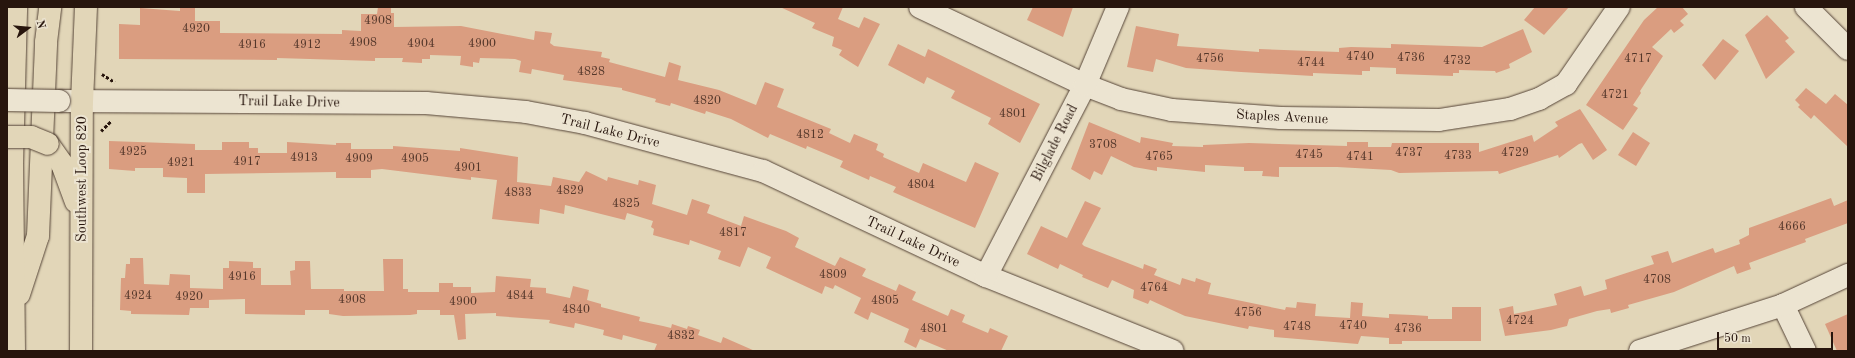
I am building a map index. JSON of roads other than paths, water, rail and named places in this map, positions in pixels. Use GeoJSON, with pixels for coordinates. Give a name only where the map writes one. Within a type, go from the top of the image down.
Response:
{"type":"FeatureCollection","features":[{"type":"Feature","properties":{"kind":"main road"},"geometry":{"type":"LineString","coordinates":[[14,351],[12,164],[16,7]]}},
{"type":"Feature","properties":{"kind":"main road"},"geometry":{"type":"LineString","coordinates":[[13,311],[38,236],[46,50],[50,7]]}},
{"type":"Feature","properties":{"kind":"main road","name":"Southwest Loop 820"},"geometry":{"type":"LineString","coordinates":[[81,351],[82,102],[86,7]]}},
{"type":"Feature","properties":{"kind":"main road"},"geometry":{"type":"LineString","coordinates":[[7,136],[31,137],[48,144],[62,164],[82,218]]}},
{"type":"Feature","properties":{"kind":"street","name":"Staples Avenue"},"geometry":{"type":"LineString","coordinates":[[920,7],[1085,85],[1121,99],[1172,110],[1257,117],[1439,120],[1474,116],[1510,109],[1540,99],[1566,84],[1619,7]]}},
{"type":"Feature","properties":{"kind":"street","name":"Bilglade Road"},"geometry":{"type":"LineString","coordinates":[[986,276],[1085,85],[1118,7]]}},
{"type":"Feature","properties":{"kind":"street"},"geometry":{"type":"LineString","coordinates":[[1806,7],[1848,49]]}},
{"type":"Feature","properties":{"kind":"street","name":"Trail Lake Drive"},"geometry":{"type":"LineString","coordinates":[[7,100],[82,102],[426,103],[526,112],[585,123],[763,172],[986,276],[1173,351]]}},
{"type":"Feature","properties":{"kind":"street"},"geometry":{"type":"LineString","coordinates":[[1640,351],[1783,305],[1848,275]]}},
{"type":"Feature","properties":{"kind":"street"},"geometry":{"type":"LineString","coordinates":[[1783,305],[1805,351]]}}]}
